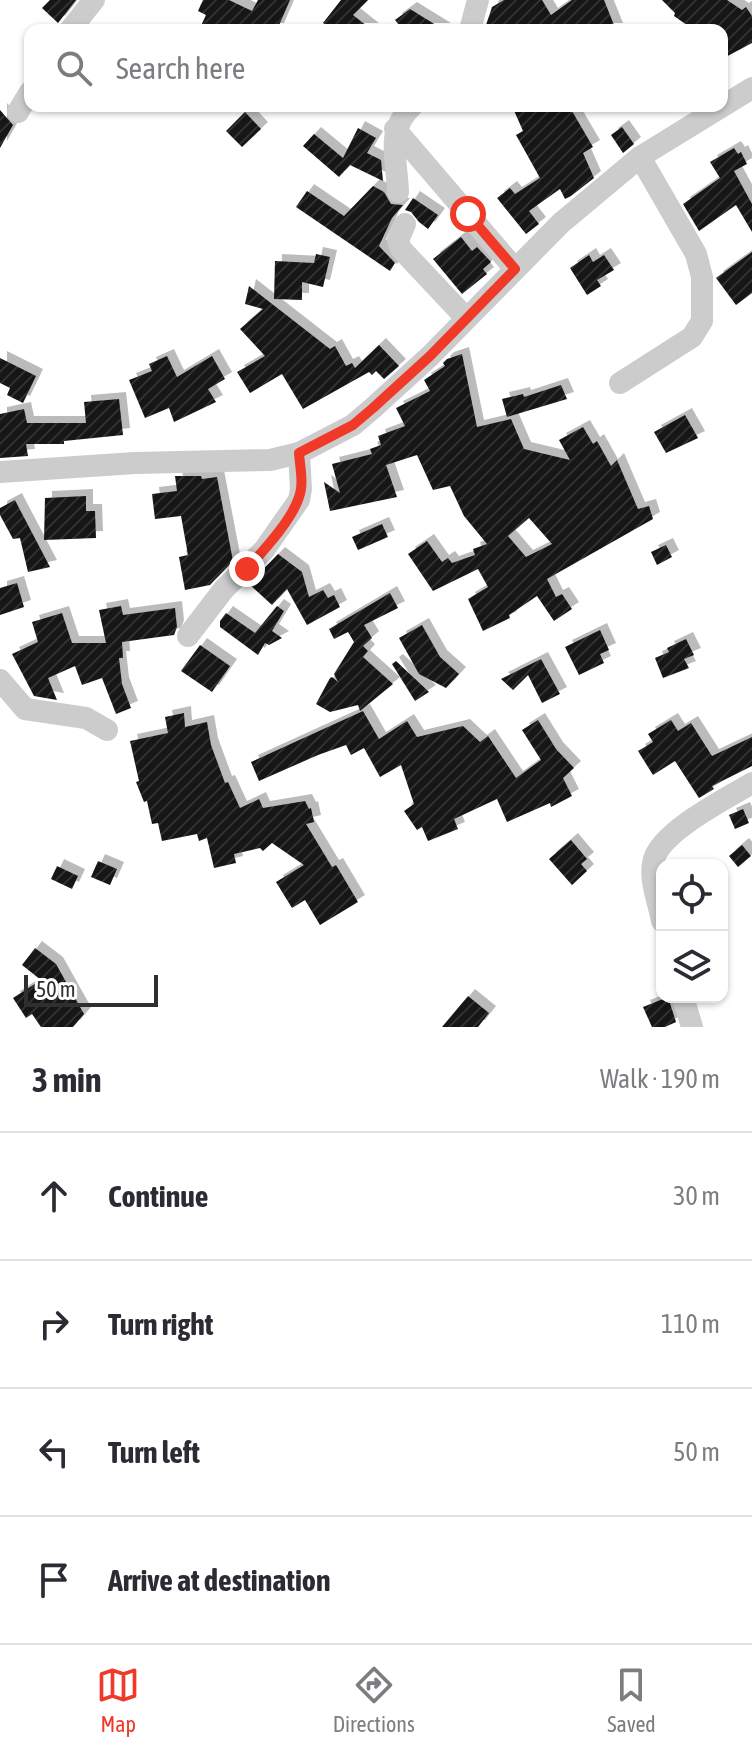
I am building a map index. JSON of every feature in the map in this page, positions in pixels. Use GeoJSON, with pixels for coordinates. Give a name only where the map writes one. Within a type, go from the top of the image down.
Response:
{"type":"FeatureCollection","features":[{"type":"Feature","properties":{"kind":"street"},"geometry":{"type":"LineString","coordinates":[[75,24],[94,0]]}},
{"type":"Feature","properties":{"kind":"street"},"geometry":{"type":"LineString","coordinates":[[472,24],[478,0]]}},
{"type":"Feature","properties":{"kind":"street"},"geometry":{"type":"LineString","coordinates":[[728,103],[752,88]]}},
{"type":"Feature","properties":{"kind":"street"},"geometry":{"type":"LineString","coordinates":[[18,112],[24,102]]}},
{"type":"Feature","properties":{"kind":"street"},"geometry":{"type":"LineString","coordinates":[[398,192],[395,129],[405,112]]}},
{"type":"Feature","properties":{"kind":"street"},"geometry":{"type":"LineString","coordinates":[[0,472],[120,464],[258,461],[299,453],[353,425],[430,356],[561,223],[640,157],[713,112]]}},
{"type":"Feature","properties":{"kind":"street"},"geometry":{"type":"LineString","coordinates":[[395,129],[515,269]]}},
{"type":"Feature","properties":{"kind":"street"},"geometry":{"type":"LineString","coordinates":[[620,383],[692,337],[702,321],[702,277],[696,254],[640,157]]}},
{"type":"Feature","properties":{"kind":"street"},"geometry":{"type":"LineString","coordinates":[[405,224],[398,240],[401,249],[466,318]]}},
{"type":"Feature","properties":{"kind":"street"},"geometry":{"type":"LineString","coordinates":[[188,636],[224,589],[264,550],[299,500],[299,453]]}},
{"type":"Feature","properties":{"kind":"street"},"geometry":{"type":"LineString","coordinates":[[0,680],[25,709],[86,718],[107,730]]}},
{"type":"Feature","properties":{"kind":"street"},"geometry":{"type":"LineString","coordinates":[[656,889],[652,868],[662,844],[699,816],[752,783]]}},
{"type":"Feature","properties":{"kind":"street"},"geometry":{"type":"LineString","coordinates":[[685,1003],[692,1027]]}},
{"type":"Feature","properties":{"kind":"building"},"geometry":{"type":"Polygon","coordinates":[[[50,0],[76,0],[58,23],[42,8],[50,0]]]}},
{"type":"Feature","properties":{"kind":"building"},"geometry":{"type":"Polygon","coordinates":[[[203,0],[229,0],[252,11],[258,0],[290,0],[280,24],[202,24],[206,15],[198,11],[203,0]]]}},
{"type":"Feature","properties":{"kind":"building"},"geometry":{"type":"Polygon","coordinates":[[[341,0],[368,0],[353,15],[364,24],[323,23],[341,0]]]}},
{"type":"Feature","properties":{"kind":"building"},"geometry":{"type":"Polygon","coordinates":[[[504,0],[542,0],[551,15],[572,0],[604,0],[614,24],[486,24],[492,7],[504,0]]]}},
{"type":"Feature","properties":{"kind":"building"},"geometry":{"type":"Polygon","coordinates":[[[662,0],[727,0],[742,10],[746,7],[752,16],[752,43],[728,56],[728,24],[685,24],[674,16],[675,13],[662,0]]]}},
{"type":"Feature","properties":{"kind":"building"},"geometry":{"type":"Polygon","coordinates":[[[410,9],[434,24],[398,24],[395,20],[410,9]]]}},
{"type":"Feature","properties":{"kind":"building"},"geometry":{"type":"Polygon","coordinates":[[[0,110],[13,125],[0,148],[0,110]]]}},
{"type":"Feature","properties":{"kind":"building"},"geometry":{"type":"Polygon","coordinates":[[[245,112],[261,129],[242,147],[226,131],[245,112]]]}},
{"type":"Feature","properties":{"kind":"building"},"geometry":{"type":"Polygon","coordinates":[[[515,112],[573,112],[593,147],[583,153],[594,178],[571,196],[565,199],[560,189],[529,211],[539,224],[526,234],[497,198],[510,188],[515,194],[540,178],[516,135],[523,131],[515,112]]]}},
{"type":"Feature","properties":{"kind":"building"},"geometry":{"type":"Polygon","coordinates":[[[622,127],[634,144],[623,153],[611,135],[622,127]]]}},
{"type":"Feature","properties":{"kind":"building"},"geometry":{"type":"Polygon","coordinates":[[[358,128],[376,138],[367,153],[381,160],[383,181],[350,165],[339,177],[303,146],[314,134],[343,158],[358,128]]]}},
{"type":"Feature","properties":{"kind":"building"},"geometry":{"type":"Polygon","coordinates":[[[734,148],[738,154],[741,152],[747,164],[734,171],[752,204],[752,232],[736,205],[699,231],[683,204],[720,178],[710,162],[734,148]]]}},
{"type":"Feature","properties":{"kind":"building"},"geometry":{"type":"Polygon","coordinates":[[[373,186],[384,192],[391,204],[403,205],[392,218],[379,246],[395,263],[390,271],[296,207],[307,191],[344,216],[373,186]]]}},
{"type":"Feature","properties":{"kind":"building"},"geometry":{"type":"Polygon","coordinates":[[[413,198],[438,215],[428,229],[405,210],[413,198]]]}},
{"type":"Feature","properties":{"kind":"building"},"geometry":{"type":"Polygon","coordinates":[[[461,237],[472,251],[477,247],[491,262],[483,269],[487,274],[462,294],[433,259],[461,237]]]}},
{"type":"Feature","properties":{"kind":"building"},"geometry":{"type":"Polygon","coordinates":[[[752,252],[752,293],[736,305],[716,278],[752,252]]]}},
{"type":"Feature","properties":{"kind":"building"},"geometry":{"type":"Polygon","coordinates":[[[316,254],[330,257],[323,287],[302,282],[302,300],[274,299],[275,261],[314,263],[316,254]]]}},
{"type":"Feature","properties":{"kind":"building"},"geometry":{"type":"Polygon","coordinates":[[[589,255],[593,262],[604,255],[614,270],[597,280],[601,286],[587,295],[570,268],[589,255]]]}},
{"type":"Feature","properties":{"kind":"building"},"geometry":{"type":"Polygon","coordinates":[[[249,286],[330,349],[335,346],[346,366],[352,363],[355,368],[379,345],[399,366],[384,379],[376,371],[372,375],[369,372],[303,409],[282,374],[250,393],[237,372],[265,356],[240,329],[263,309],[245,304],[249,286]]]}},
{"type":"Feature","properties":{"kind":"building"},"geometry":{"type":"Polygon","coordinates":[[[462,354],[477,427],[511,419],[524,449],[570,460],[559,440],[583,427],[593,444],[597,441],[611,466],[617,460],[638,509],[649,506],[653,519],[547,579],[556,597],[562,594],[572,609],[554,621],[537,596],[509,615],[510,618],[483,631],[468,599],[488,587],[478,569],[433,591],[408,554],[427,541],[442,562],[448,558],[452,563],[475,555],[473,549],[487,544],[464,516],[450,486],[433,490],[417,455],[386,465],[397,497],[330,511],[324,482],[340,493],[332,464],[372,454],[370,449],[381,445],[378,436],[405,426],[396,408],[430,391],[424,380],[445,366],[443,363],[462,354]],[[529,518],[508,536],[526,557],[552,544],[529,518]]]}},
{"type":"Feature","properties":{"kind":"building"},"geometry":{"type":"Polygon","coordinates":[[[167,356],[177,377],[212,356],[225,379],[208,389],[216,402],[174,422],[169,408],[145,418],[129,380],[152,371],[149,364],[167,356]]]}},
{"type":"Feature","properties":{"kind":"building"},"geometry":{"type":"Polygon","coordinates":[[[0,358],[36,376],[23,403],[7,395],[10,388],[0,383],[0,358]]]}},
{"type":"Feature","properties":{"kind":"building"},"geometry":{"type":"Polygon","coordinates":[[[561,385],[567,399],[507,417],[502,399],[523,394],[524,397],[561,385]]]}},
{"type":"Feature","properties":{"kind":"building"},"geometry":{"type":"Polygon","coordinates":[[[119,399],[123,435],[64,441],[64,444],[26,444],[28,456],[0,458],[0,414],[24,409],[27,423],[86,423],[84,402],[119,399]]]}},
{"type":"Feature","properties":{"kind":"building"},"geometry":{"type":"Polygon","coordinates":[[[685,415],[698,438],[666,453],[654,432],[685,415]]]}},
{"type":"Feature","properties":{"kind":"building"},"geometry":{"type":"Polygon","coordinates":[[[175,476],[217,477],[233,561],[210,585],[185,590],[179,557],[188,555],[181,516],[155,519],[152,494],[177,491],[175,476]]]}},
{"type":"Feature","properties":{"kind":"building"},"geometry":{"type":"Polygon","coordinates":[[[86,496],[86,511],[95,511],[96,538],[44,540],[45,498],[86,496]]]}},
{"type":"Feature","properties":{"kind":"building"},"geometry":{"type":"Polygon","coordinates":[[[15,500],[50,567],[28,572],[20,538],[13,539],[0,515],[0,508],[15,500]]]}},
{"type":"Feature","properties":{"kind":"building"},"geometry":{"type":"Polygon","coordinates":[[[382,524],[388,537],[358,550],[352,537],[382,524]]]}},
{"type":"Feature","properties":{"kind":"building"},"geometry":{"type":"Polygon","coordinates":[[[666,545],[672,557],[657,565],[651,552],[666,545]]]}},
{"type":"Feature","properties":{"kind":"building"},"geometry":{"type":"Polygon","coordinates":[[[278,554],[302,572],[309,597],[323,590],[328,598],[334,595],[340,607],[307,625],[287,589],[272,605],[249,584],[278,554]]]}},
{"type":"Feature","properties":{"kind":"building"},"geometry":{"type":"Polygon","coordinates":[[[17,583],[24,607],[0,615],[0,588],[17,583]]]}},
{"type":"Feature","properties":{"kind":"building"},"geometry":{"type":"Polygon","coordinates":[[[390,593],[398,608],[364,625],[372,638],[363,646],[368,651],[363,657],[393,684],[360,711],[358,705],[330,712],[316,704],[330,678],[338,682],[334,674],[354,642],[348,632],[334,639],[329,629],[390,593]]]}},
{"type":"Feature","properties":{"kind":"building"},"geometry":{"type":"Polygon","coordinates":[[[121,606],[123,615],[175,608],[177,627],[174,635],[122,642],[123,658],[119,658],[122,684],[131,708],[116,714],[102,678],[82,685],[75,666],[48,678],[57,700],[34,696],[12,654],[38,642],[32,622],[62,613],[72,643],[106,643],[99,610],[121,606]]]}},
{"type":"Feature","properties":{"kind":"building"},"geometry":{"type":"Polygon","coordinates":[[[277,606],[284,611],[272,631],[282,638],[269,645],[265,643],[258,655],[220,627],[226,613],[255,633],[277,606]]]}},
{"type":"Feature","properties":{"kind":"building"},"geometry":{"type":"Polygon","coordinates":[[[422,625],[440,657],[459,674],[446,688],[419,674],[399,638],[422,625]]]}},
{"type":"Feature","properties":{"kind":"building"},"geometry":{"type":"Polygon","coordinates":[[[600,630],[609,650],[600,654],[604,663],[579,675],[565,647],[600,630]]]}},
{"type":"Feature","properties":{"kind":"building"},"geometry":{"type":"Polygon","coordinates":[[[686,639],[694,655],[684,659],[689,668],[663,678],[655,658],[686,639]]]}},
{"type":"Feature","properties":{"kind":"building"},"geometry":{"type":"Polygon","coordinates":[[[200,645],[230,666],[212,692],[181,671],[200,645]]]}},
{"type":"Feature","properties":{"kind":"building"},"geometry":{"type":"Polygon","coordinates":[[[541,659],[560,694],[542,703],[528,675],[513,690],[501,679],[541,659]]]}},
{"type":"Feature","properties":{"kind":"building"},"geometry":{"type":"Polygon","coordinates":[[[396,661],[429,692],[415,701],[392,664],[396,661]]]}},
{"type":"Feature","properties":{"kind":"building"},"geometry":{"type":"Polygon","coordinates":[[[363,711],[379,739],[407,721],[417,737],[463,726],[480,742],[488,736],[516,778],[541,760],[522,730],[538,720],[556,749],[574,768],[563,778],[572,796],[551,807],[550,803],[507,822],[497,799],[454,819],[458,829],[428,841],[422,827],[417,830],[404,811],[414,804],[401,765],[380,777],[364,748],[351,755],[346,745],[259,781],[251,762],[363,711]]]}},
{"type":"Feature","properties":{"kind":"building"},"geometry":{"type":"Polygon","coordinates":[[[184,713],[185,727],[207,722],[211,745],[225,783],[228,782],[240,808],[259,799],[263,808],[305,801],[311,808],[314,822],[306,824],[358,902],[320,925],[305,900],[292,908],[276,882],[304,865],[272,843],[263,851],[260,848],[234,854],[236,863],[214,868],[207,838],[199,841],[197,834],[162,841],[158,823],[152,824],[147,801],[144,802],[136,782],[139,781],[130,741],[168,733],[165,717],[184,713]]]}},
{"type":"Feature","properties":{"kind":"building"},"geometry":{"type":"Polygon","coordinates":[[[671,720],[678,731],[691,723],[712,756],[752,737],[752,766],[712,786],[714,789],[699,798],[675,761],[653,775],[638,751],[653,742],[648,734],[671,720]]]}},
{"type":"Feature","properties":{"kind":"building"},"geometry":{"type":"Polygon","coordinates":[[[743,809],[749,823],[735,829],[729,815],[743,809]]]}},
{"type":"Feature","properties":{"kind":"building"},"geometry":{"type":"Polygon","coordinates":[[[571,840],[587,859],[581,864],[587,871],[572,885],[549,859],[571,840]]]}},
{"type":"Feature","properties":{"kind":"building"},"geometry":{"type":"Polygon","coordinates":[[[742,845],[751,856],[738,867],[729,856],[742,845]]]}},
{"type":"Feature","properties":{"kind":"building"},"geometry":{"type":"Polygon","coordinates":[[[98,861],[117,869],[110,885],[91,877],[98,861]]]}},
{"type":"Feature","properties":{"kind":"building"},"geometry":{"type":"Polygon","coordinates":[[[57,866],[78,876],[72,889],[51,879],[57,866]]]}},
{"type":"Feature","properties":{"kind":"building"},"geometry":{"type":"Polygon","coordinates":[[[35,948],[56,964],[84,1014],[73,1027],[41,1027],[32,1014],[26,1018],[13,998],[41,980],[22,965],[35,948]]]}},
{"type":"Feature","properties":{"kind":"building"},"geometry":{"type":"Polygon","coordinates":[[[468,996],[489,1013],[478,1027],[442,1027],[468,996]]]}},
{"type":"Feature","properties":{"kind":"building"},"geometry":{"type":"Polygon","coordinates":[[[656,1002],[670,1003],[676,1022],[665,1027],[652,1027],[643,1007],[656,1002]]]}},
{"type":"Feature","properties":{"kind":"route"},"geometry":{"type":"LineString","coordinates":[[247,569],[299,500],[299,453],[353,425],[373,408],[430,356],[515,269],[468,214]]}}]}
